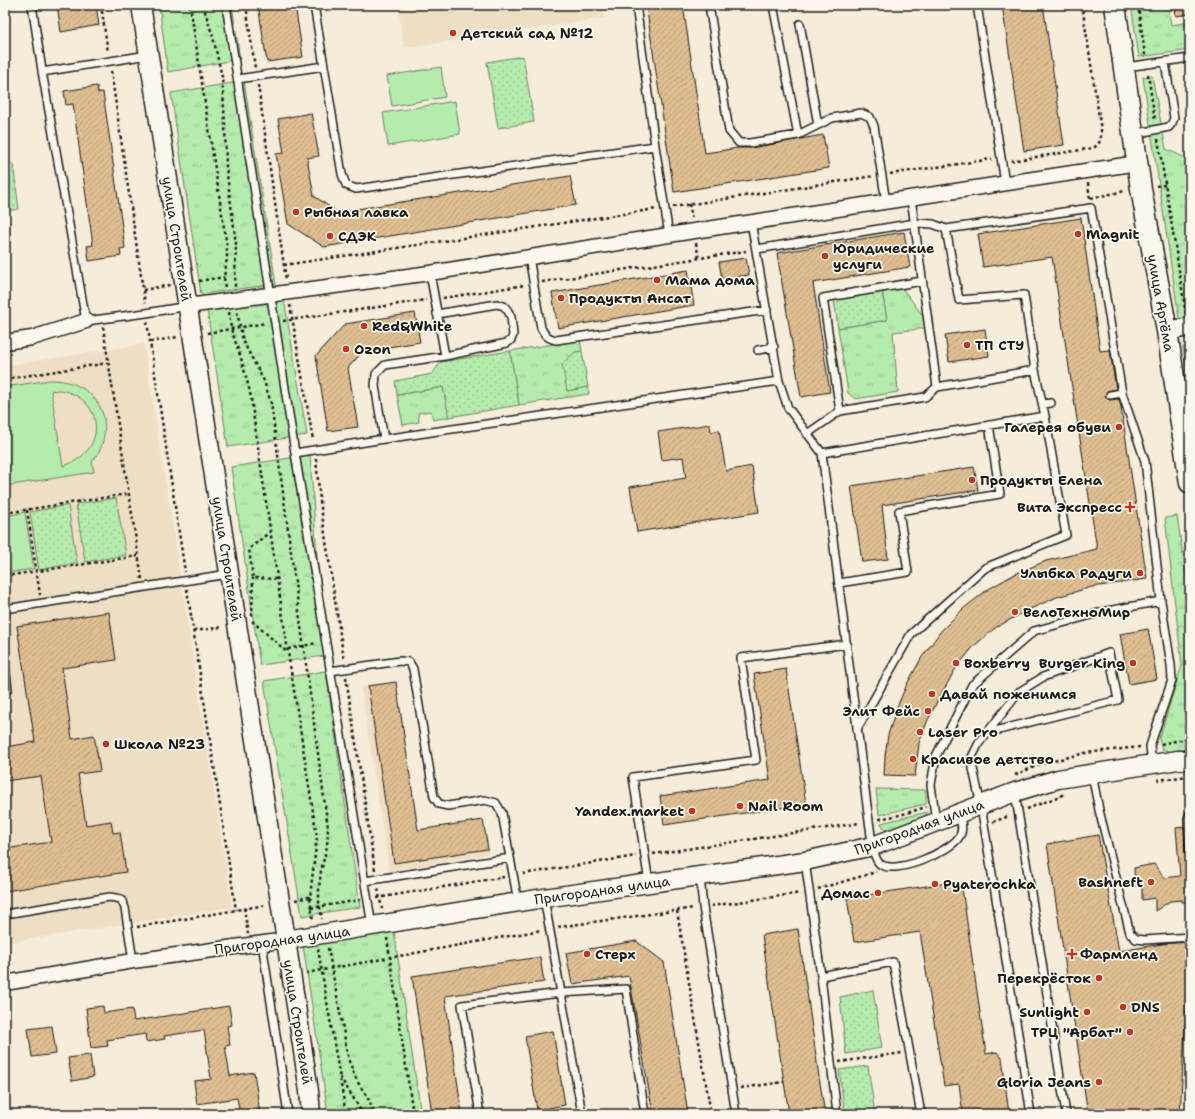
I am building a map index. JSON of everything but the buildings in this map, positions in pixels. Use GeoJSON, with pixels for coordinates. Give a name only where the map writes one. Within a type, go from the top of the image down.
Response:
{"type":"FeatureCollection","features":[{"type":"Feature","properties":{"kind":"main road","name":"улица Артёма"},"geometry":{"type":"LineString","coordinates":[[1115,5],[1141,189],[1167,331],[1190,483]]}},
{"type":"Feature","properties":{"kind":"street","name":"улица Строителей"},"geometry":{"type":"LineString","coordinates":[[141,5],[309,1090],[311,1114]]}},
{"type":"Feature","properties":{"kind":"street"},"geometry":{"type":"LineString","coordinates":[[188,306],[230,302],[430,273],[1138,163]]}},
{"type":"Feature","properties":{"kind":"street"},"geometry":{"type":"LineString","coordinates":[[5,342],[32,338],[86,321]]}},
{"type":"Feature","properties":{"kind":"street"},"geometry":{"type":"LineString","coordinates":[[1167,331],[1189,328]]}},
{"type":"Feature","properties":{"kind":"street","name":"Пригородная улица"},"geometry":{"type":"LineString","coordinates":[[5,983],[133,961],[320,935],[544,898],[805,861],[873,846],[981,806],[1014,784],[1092,774],[1152,772],[1178,760],[1190,760]]}},
{"type":"Feature","properties":{"kind":"lane"},"geometry":{"type":"LineString","coordinates":[[32,5],[42,72],[86,321],[188,306]]}},
{"type":"Feature","properties":{"kind":"lane"},"geometry":{"type":"LineString","coordinates":[[226,5],[325,642],[368,899],[378,925]]}},
{"type":"Feature","properties":{"kind":"lane"},"geometry":{"type":"LineString","coordinates":[[314,5],[342,174],[346,185],[356,189],[655,146]]}},
{"type":"Feature","properties":{"kind":"lane"},"geometry":{"type":"LineString","coordinates":[[636,5],[655,146],[670,235]]}},
{"type":"Feature","properties":{"kind":"lane"},"geometry":{"type":"LineString","coordinates":[[709,5],[729,131],[739,143],[750,143],[798,134],[832,118],[861,113],[870,117],[874,126],[886,202]]}},
{"type":"Feature","properties":{"kind":"lane"},"geometry":{"type":"LineString","coordinates":[[773,5],[798,134]]}},
{"type":"Feature","properties":{"kind":"lane"},"geometry":{"type":"LineString","coordinates":[[977,5],[1005,183]]}},
{"type":"Feature","properties":{"kind":"lane"},"geometry":{"type":"LineString","coordinates":[[800,24],[818,125]]}},
{"type":"Feature","properties":{"kind":"lane"},"geometry":{"type":"LineString","coordinates":[[42,72],[148,55]]}},
{"type":"Feature","properties":{"kind":"lane"},"geometry":{"type":"LineString","coordinates":[[1124,67],[1190,58]]}},
{"type":"Feature","properties":{"kind":"lane"},"geometry":{"type":"LineString","coordinates":[[1134,134],[1168,127],[1172,123],[1174,118],[1165,62]]}},
{"type":"Feature","properties":{"kind":"lane"},"geometry":{"type":"LineString","coordinates":[[238,79],[324,66]]}},
{"type":"Feature","properties":{"kind":"lane"},"geometry":{"type":"LineString","coordinates":[[911,198],[937,387]]}},
{"type":"Feature","properties":{"kind":"lane"},"geometry":{"type":"LineString","coordinates":[[757,249],[915,223],[933,224],[946,229],[1091,208],[1122,393],[1145,461],[1161,601],[1171,665],[1172,680],[1150,746],[1152,772]]}},
{"type":"Feature","properties":{"kind":"lane"},"geometry":{"type":"LineString","coordinates":[[751,222],[757,249],[779,381],[788,408],[822,453],[869,822],[876,860],[880,865],[893,868],[912,864],[950,847],[960,837],[962,826],[959,814]]}},
{"type":"Feature","properties":{"kind":"lane"},"geometry":{"type":"LineString","coordinates":[[857,729],[911,634],[985,568],[1066,535],[1043,404],[1035,370],[1024,296],[959,300],[946,229]]}},
{"type":"Feature","properties":{"kind":"lane"},"geometry":{"type":"LineString","coordinates":[[529,257],[541,328],[544,334],[549,338],[556,340],[767,310]]}},
{"type":"Feature","properties":{"kind":"lane"},"geometry":{"type":"LineString","coordinates":[[430,273],[445,356]]}},
{"type":"Feature","properties":{"kind":"lane"},"geometry":{"type":"LineString","coordinates":[[840,411],[823,298],[922,281]]}},
{"type":"Feature","properties":{"kind":"lane"},"geometry":{"type":"LineString","coordinates":[[384,439],[375,386],[376,374],[385,365],[445,356],[507,343],[511,340],[513,335],[508,311],[504,306],[497,304],[437,314]]}},
{"type":"Feature","properties":{"kind":"lane"},"geometry":{"type":"LineString","coordinates":[[758,350],[774,347]]}},
{"type":"Feature","properties":{"kind":"lane"},"geometry":{"type":"LineString","coordinates":[[807,434],[840,411],[925,398],[937,387],[1035,370]]}},
{"type":"Feature","properties":{"kind":"lane"},"geometry":{"type":"LineString","coordinates":[[295,453],[779,381]]}},
{"type":"Feature","properties":{"kind":"lane"},"geometry":{"type":"LineString","coordinates":[[1110,395],[1122,393]]}},
{"type":"Feature","properties":{"kind":"lane"},"geometry":{"type":"LineString","coordinates":[[1043,404],[1051,403]]}},
{"type":"Feature","properties":{"kind":"lane"},"geometry":{"type":"LineString","coordinates":[[822,453],[1045,416]]}},
{"type":"Feature","properties":{"kind":"lane"},"geometry":{"type":"LineString","coordinates":[[839,583],[908,572],[899,511],[1000,494],[989,425]]}},
{"type":"Feature","properties":{"kind":"lane"},"geometry":{"type":"LineString","coordinates":[[5,609],[229,573]]}},
{"type":"Feature","properties":{"kind":"lane"},"geometry":{"type":"LineString","coordinates":[[936,822],[931,785],[936,756],[972,684],[1034,630],[1102,612],[1161,601]]}},
{"type":"Feature","properties":{"kind":"lane"},"geometry":{"type":"LineString","coordinates":[[649,883],[633,777],[756,760],[741,658],[847,644]]}},
{"type":"Feature","properties":{"kind":"lane"},"geometry":{"type":"LineString","coordinates":[[987,733],[1118,700],[1109,653],[1043,677],[1019,692],[979,743],[971,759],[981,806],[1031,1114]]}},
{"type":"Feature","properties":{"kind":"lane"},"geometry":{"type":"LineString","coordinates":[[330,671],[400,661],[409,662],[413,668],[434,797],[439,804],[448,806],[485,800],[496,804],[502,813],[518,902]]}},
{"type":"Feature","properties":{"kind":"lane"},"geometry":{"type":"LineString","coordinates":[[5,667],[8,689],[5,690]]}},
{"type":"Feature","properties":{"kind":"lane"},"geometry":{"type":"LineString","coordinates":[[1092,774],[1098,810],[1130,933],[1136,939],[1145,940],[1190,937]]}},
{"type":"Feature","properties":{"kind":"lane"},"geometry":{"type":"LineString","coordinates":[[1014,784],[1066,1114]]}},
{"type":"Feature","properties":{"kind":"lane"},"geometry":{"type":"LineString","coordinates":[[1190,814],[1188,818],[1190,852]]}},
{"type":"Feature","properties":{"kind":"lane"},"geometry":{"type":"LineString","coordinates":[[365,881],[510,858]]}},
{"type":"Feature","properties":{"kind":"lane"},"geometry":{"type":"LineString","coordinates":[[805,861],[821,976],[837,1114]]}},
{"type":"Feature","properties":{"kind":"lane"},"geometry":{"type":"LineString","coordinates":[[700,876],[703,907],[736,1114]]}},
{"type":"Feature","properties":{"kind":"lane"},"geometry":{"type":"LineString","coordinates":[[5,914],[110,897],[121,899],[125,908],[133,961]]}},
{"type":"Feature","properties":{"kind":"lane"},"geometry":{"type":"LineString","coordinates":[[544,898],[562,993],[582,1114]]}},
{"type":"Feature","properties":{"kind":"lane"},"geometry":{"type":"LineString","coordinates":[[262,943],[288,1114]]}},
{"type":"Feature","properties":{"kind":"lane"},"geometry":{"type":"LineString","coordinates":[[821,976],[893,962],[921,1114]]}},
{"type":"Feature","properties":{"kind":"lane"},"geometry":{"type":"LineString","coordinates":[[480,1114],[462,1005],[562,993],[626,989],[645,1114]]}},
{"type":"Feature","properties":{"kind":"path"},"geometry":{"type":"LineString","coordinates":[[101,5],[150,342],[236,910],[128,928]]}},
{"type":"Feature","properties":{"kind":"path"},"geometry":{"type":"LineString","coordinates":[[190,5],[227,247],[224,276],[230,302],[240,327],[243,341],[264,381],[271,403],[328,828],[327,846],[319,888],[321,970],[338,1075],[346,1114]]}},
{"type":"Feature","properties":{"kind":"path"},"geometry":{"type":"LineString","coordinates":[[203,5],[222,77],[226,124],[226,167],[236,243],[234,279],[230,302],[231,329],[241,358],[250,392],[317,836],[311,886],[311,908],[331,969],[349,1060],[357,1081],[369,1100],[375,1114]]}},
{"type":"Feature","properties":{"kind":"path"},"geometry":{"type":"LineString","coordinates":[[246,5],[286,284]]}},
{"type":"Feature","properties":{"kind":"path"},"geometry":{"type":"LineString","coordinates":[[284,265],[995,158],[1011,161],[1093,148],[1098,146],[1101,139],[1101,130],[1082,5]]}},
{"type":"Feature","properties":{"kind":"path"},"geometry":{"type":"LineString","coordinates":[[1138,5],[1156,130],[1189,328]]}},
{"type":"Feature","properties":{"kind":"path"},"geometry":{"type":"LineString","coordinates":[[1087,177],[1091,208]]}},
{"type":"Feature","properties":{"kind":"path"},"geometry":{"type":"LineString","coordinates":[[1155,186],[1165,184]]}},
{"type":"Feature","properties":{"kind":"path"},"geometry":{"type":"LineString","coordinates":[[1090,198],[1126,191]]}},
{"type":"Feature","properties":{"kind":"path"},"geometry":{"type":"LineString","coordinates":[[689,204],[693,223]]}},
{"type":"Feature","properties":{"kind":"path"},"geometry":{"type":"LineString","coordinates":[[695,237],[699,258]]}},
{"type":"Feature","properties":{"kind":"path"},"geometry":{"type":"LineString","coordinates":[[208,332],[435,299],[757,249]]}},
{"type":"Feature","properties":{"kind":"path"},"geometry":{"type":"LineString","coordinates":[[198,281],[224,276]]}},
{"type":"Feature","properties":{"kind":"path"},"geometry":{"type":"LineString","coordinates":[[143,290],[170,285]]}},
{"type":"Feature","properties":{"kind":"path"},"geometry":{"type":"LineString","coordinates":[[290,301],[314,450],[320,501],[379,897],[378,925],[390,958],[413,1114]]}},
{"type":"Feature","properties":{"kind":"path"},"geometry":{"type":"LineString","coordinates":[[101,319],[143,587]]}},
{"type":"Feature","properties":{"kind":"path"},"geometry":{"type":"LineString","coordinates":[[150,342],[178,337]]}},
{"type":"Feature","properties":{"kind":"path"},"geometry":{"type":"LineString","coordinates":[[5,379],[108,363]]}},
{"type":"Feature","properties":{"kind":"path"},"geometry":{"type":"LineString","coordinates":[[5,513],[128,494]]}},
{"type":"Feature","properties":{"kind":"path"},"geometry":{"type":"LineString","coordinates":[[27,510],[42,603]]}},
{"type":"Feature","properties":{"kind":"path"},"geometry":{"type":"LineString","coordinates":[[271,531],[249,549],[253,578],[252,621],[288,650]]}},
{"type":"Feature","properties":{"kind":"path"},"geometry":{"type":"LineString","coordinates":[[5,576],[138,556]]}},
{"type":"Feature","properties":{"kind":"path"},"geometry":{"type":"LineString","coordinates":[[253,578],[278,579]]}},
{"type":"Feature","properties":{"kind":"path"},"geometry":{"type":"LineString","coordinates":[[288,650],[325,642]]}},
{"type":"Feature","properties":{"kind":"path"},"geometry":{"type":"LineString","coordinates":[[1014,784],[1041,764],[1085,753],[1150,746],[1190,738]]}},
{"type":"Feature","properties":{"kind":"path"},"geometry":{"type":"LineString","coordinates":[[1152,772],[1190,776]]}},
{"type":"Feature","properties":{"kind":"path"},"geometry":{"type":"LineString","coordinates":[[984,826],[1067,793]]}},
{"type":"Feature","properties":{"kind":"path"},"geometry":{"type":"LineString","coordinates":[[311,908],[644,855],[869,822],[933,805]]}},
{"type":"Feature","properties":{"kind":"path"},"geometry":{"type":"LineString","coordinates":[[306,973],[550,928],[809,892],[893,868]]}},
{"type":"Feature","properties":{"kind":"path"},"geometry":{"type":"LineString","coordinates":[[244,908],[249,936]]}},
{"type":"Feature","properties":{"kind":"path"},"geometry":{"type":"LineString","coordinates":[[677,911],[711,1114]]}},
{"type":"Feature","properties":{"kind":"path"},"geometry":{"type":"LineString","coordinates":[[831,1064],[910,1052]]}},
{"type":"Feature","properties":{"kind":"path"},"geometry":{"type":"LineString","coordinates":[[338,1075],[362,1114]]}},
{"type":"Feature","properties":{"kind":"path"},"geometry":{"type":"LineString","coordinates":[[732,1090],[784,1082]]}},
{"type":"Feature","properties":{"kind":"shaded area","name":"Детский сад №12"},"geometry":{"type":"Polygon","coordinates":[[[398,5],[602,5],[604,18],[404,48],[398,5]]]}},
{"type":"Feature","properties":{"kind":"shaded area","name":"Школа №23"},"geometry":{"type":"Polygon","coordinates":[[[144,344],[232,907],[5,943],[5,366],[144,344]]]}},
{"type":"Feature","properties":{"kind":"shaded area"},"geometry":{"type":"Polygon","coordinates":[[[368,686],[394,862],[488,849],[488,854],[389,871],[361,688],[368,686]]]}},
{"type":"Feature","properties":{"kind":"green space"},"geometry":{"type":"Polygon","coordinates":[[[159,5],[232,5],[240,59],[168,72],[159,5]]]}},
{"type":"Feature","properties":{"kind":"green space"},"geometry":{"type":"Polygon","coordinates":[[[1131,5],[1168,5],[1171,25],[1190,22],[1190,50],[1139,57],[1131,5]]]}},
{"type":"Feature","properties":{"kind":"green space"},"geometry":{"type":"Polygon","coordinates":[[[523,56],[534,122],[498,128],[487,62],[523,56]]]}},
{"type":"Feature","properties":{"kind":"green space"},"geometry":{"type":"Polygon","coordinates":[[[441,67],[445,97],[392,106],[387,76],[441,67]]]}},
{"type":"Feature","properties":{"kind":"green space"},"geometry":{"type":"Polygon","coordinates":[[[1152,76],[1166,149],[1190,160],[1190,324],[1180,325],[1143,77],[1152,76]]]}},
{"type":"Feature","properties":{"kind":"green space"},"geometry":{"type":"Polygon","coordinates":[[[244,81],[276,284],[201,294],[171,93],[244,81]]]}},
{"type":"Feature","properties":{"kind":"green space"},"geometry":{"type":"Polygon","coordinates":[[[455,101],[460,134],[388,146],[383,113],[455,101]]]}},
{"type":"Feature","properties":{"kind":"green space"},"geometry":{"type":"Polygon","coordinates":[[[13,164],[19,209],[5,211],[5,165],[13,164]]]}},
{"type":"Feature","properties":{"kind":"green space"},"geometry":{"type":"Polygon","coordinates":[[[903,289],[926,320],[928,328],[893,332],[898,392],[855,399],[848,393],[838,328],[887,320],[882,291],[903,289]]]}},
{"type":"Feature","properties":{"kind":"green space"},"geometry":{"type":"Polygon","coordinates":[[[882,291],[887,320],[838,328],[834,300],[882,291]]]}},
{"type":"Feature","properties":{"kind":"green space"},"geometry":{"type":"Polygon","coordinates":[[[284,299],[307,435],[228,447],[207,310],[284,299]]]}},
{"type":"Feature","properties":{"kind":"green space"},"geometry":{"type":"Polygon","coordinates":[[[580,340],[582,351],[575,352],[567,391],[588,387],[589,394],[519,405],[510,351],[580,340]]]}},
{"type":"Feature","properties":{"kind":"green space"},"geometry":{"type":"Polygon","coordinates":[[[1190,345],[1190,395],[1183,347],[1190,345]]]}},
{"type":"Feature","properties":{"kind":"green space"},"geometry":{"type":"Polygon","coordinates":[[[510,351],[519,405],[449,417],[443,387],[397,395],[395,381],[432,374],[441,362],[510,351]]]}},
{"type":"Feature","properties":{"kind":"green space"},"geometry":{"type":"Polygon","coordinates":[[[582,351],[588,387],[567,391],[562,364],[575,352],[582,351]]]}},
{"type":"Feature","properties":{"kind":"green space"},"geometry":{"type":"Polygon","coordinates":[[[50,380],[62,381],[74,384],[93,396],[99,405],[105,427],[102,446],[92,462],[94,472],[5,486],[5,387],[50,380]],[[59,390],[51,391],[63,466],[78,459],[88,450],[94,438],[96,426],[93,414],[86,403],[75,395],[59,390]]]}},
{"type":"Feature","properties":{"kind":"green space"},"geometry":{"type":"Polygon","coordinates":[[[443,387],[449,417],[433,420],[431,411],[418,413],[419,422],[403,425],[397,395],[443,387]]]}},
{"type":"Feature","properties":{"kind":"green space"},"geometry":{"type":"Polygon","coordinates":[[[310,455],[324,656],[260,665],[231,467],[310,455]]]}},
{"type":"Feature","properties":{"kind":"green space"},"geometry":{"type":"Polygon","coordinates":[[[116,498],[126,555],[85,562],[76,504],[116,498]]]}},
{"type":"Feature","properties":{"kind":"green space"},"geometry":{"type":"Polygon","coordinates":[[[68,505],[77,563],[39,570],[30,512],[68,505]]]}},
{"type":"Feature","properties":{"kind":"green space"},"geometry":{"type":"Polygon","coordinates":[[[25,512],[34,569],[5,573],[5,516],[25,512]]]}},
{"type":"Feature","properties":{"kind":"green space"},"geometry":{"type":"Polygon","coordinates":[[[1177,516],[1190,602],[1190,751],[1177,754],[1162,749],[1159,739],[1182,665],[1165,518],[1177,516]]]}},
{"type":"Feature","properties":{"kind":"green space"},"geometry":{"type":"Polygon","coordinates":[[[326,671],[360,907],[302,916],[264,681],[326,671]]]}},
{"type":"Feature","properties":{"kind":"green space"},"geometry":{"type":"Polygon","coordinates":[[[876,789],[926,790],[926,804],[879,815],[876,789]]]}},
{"type":"Feature","properties":{"kind":"green space"},"geometry":{"type":"Polygon","coordinates":[[[927,812],[924,819],[890,829],[884,828],[881,823],[927,812]]]}},
{"type":"Feature","properties":{"kind":"green space"},"geometry":{"type":"Polygon","coordinates":[[[394,931],[421,1114],[328,1114],[303,945],[394,931]]]}},
{"type":"Feature","properties":{"kind":"green space"},"geometry":{"type":"Polygon","coordinates":[[[873,990],[882,1048],[846,1054],[840,997],[873,990]]]}},
{"type":"Feature","properties":{"kind":"green space"},"geometry":{"type":"Polygon","coordinates":[[[868,1066],[875,1114],[845,1114],[839,1070],[868,1066]]]}},
{"type":"Feature","properties":{"kind":"place","name":"Детский сад №12"},"geometry":{"type":"Point","coordinates":[453,33]}},
{"type":"Feature","properties":{"kind":"place","name":"Рыбная лавка"},"geometry":{"type":"Point","coordinates":[296,212]}},
{"type":"Feature","properties":{"kind":"place","name":"Magnit"},"geometry":{"type":"Point","coordinates":[1078,234]}},
{"type":"Feature","properties":{"kind":"place","name":"СДЭК"},"geometry":{"type":"Point","coordinates":[330,236]}},
{"type":"Feature","properties":{"kind":"place","name":"Юридические услуги"},"geometry":{"type":"Point","coordinates":[825,256]}},
{"type":"Feature","properties":{"kind":"place","name":"Мама дома"},"geometry":{"type":"Point","coordinates":[657,280]}},
{"type":"Feature","properties":{"kind":"place","name":"Продукты Ансат"},"geometry":{"type":"Point","coordinates":[561,298]}},
{"type":"Feature","properties":{"kind":"place","name":"Red&White"},"geometry":{"type":"Point","coordinates":[364,326]}},
{"type":"Feature","properties":{"kind":"place","name":"ТП СТУ"},"geometry":{"type":"Point","coordinates":[967,345]}},
{"type":"Feature","properties":{"kind":"place","name":"Ozon"},"geometry":{"type":"Point","coordinates":[346,349]}},
{"type":"Feature","properties":{"kind":"place","name":"Галерея обуви"},"geometry":{"type":"Point","coordinates":[1119,427]}},
{"type":"Feature","properties":{"kind":"place","name":"Продукты Елена"},"geometry":{"type":"Point","coordinates":[972,480]}},
{"type":"Feature","properties":{"kind":"place","name":"Вита Экспресс"},"geometry":{"type":"Point","coordinates":[1130,507]}},
{"type":"Feature","properties":{"kind":"place","name":"Улыбка Радуги"},"geometry":{"type":"Point","coordinates":[1140,573]}},
{"type":"Feature","properties":{"kind":"place","name":"ВелоТехноМир"},"geometry":{"type":"Point","coordinates":[1015,612]}},
{"type":"Feature","properties":{"kind":"place","name":"Boxberry"},"geometry":{"type":"Point","coordinates":[956,663]}},
{"type":"Feature","properties":{"kind":"place","name":"Burger King"},"geometry":{"type":"Point","coordinates":[1133,663]}},
{"type":"Feature","properties":{"kind":"place","name":"Давай поженимся"},"geometry":{"type":"Point","coordinates":[932,694]}},
{"type":"Feature","properties":{"kind":"place","name":"Элит Фейс"},"geometry":{"type":"Point","coordinates":[928,711]}},
{"type":"Feature","properties":{"kind":"place","name":"Laser Pro"},"geometry":{"type":"Point","coordinates":[920,732]}},
{"type":"Feature","properties":{"kind":"place","name":"Школа №23"},"geometry":{"type":"Point","coordinates":[106,744]}},
{"type":"Feature","properties":{"kind":"place","name":"Красивое детство"},"geometry":{"type":"Point","coordinates":[913,759]}},
{"type":"Feature","properties":{"kind":"place","name":"Nail Room"},"geometry":{"type":"Point","coordinates":[740,806]}},
{"type":"Feature","properties":{"kind":"place","name":"Yandex.market"},"geometry":{"type":"Point","coordinates":[692,811]}},
{"type":"Feature","properties":{"kind":"place","name":"Bashneft"},"geometry":{"type":"Point","coordinates":[1151,882]}},
{"type":"Feature","properties":{"kind":"place","name":"Pyaterochka"},"geometry":{"type":"Point","coordinates":[935,884]}},
{"type":"Feature","properties":{"kind":"place","name":"Домас"},"geometry":{"type":"Point","coordinates":[878,893]}},
{"type":"Feature","properties":{"kind":"place","name":"Стерх"},"geometry":{"type":"Point","coordinates":[587,954]}},
{"type":"Feature","properties":{"kind":"place","name":"Фармленд"},"geometry":{"type":"Point","coordinates":[1072,954]}},
{"type":"Feature","properties":{"kind":"place","name":"Перекрёсток"},"geometry":{"type":"Point","coordinates":[1099,978]}},
{"type":"Feature","properties":{"kind":"place","name":"DNS"},"geometry":{"type":"Point","coordinates":[1123,1007]}},
{"type":"Feature","properties":{"kind":"place","name":"Sunlight"},"geometry":{"type":"Point","coordinates":[1087,1012]}},
{"type":"Feature","properties":{"kind":"place","name":"ТРЦ \"Арбат\""},"geometry":{"type":"Point","coordinates":[1130,1032]}},
{"type":"Feature","properties":{"kind":"place","name":"Gloria Jeans"},"geometry":{"type":"Point","coordinates":[1099,1082]}}]}
